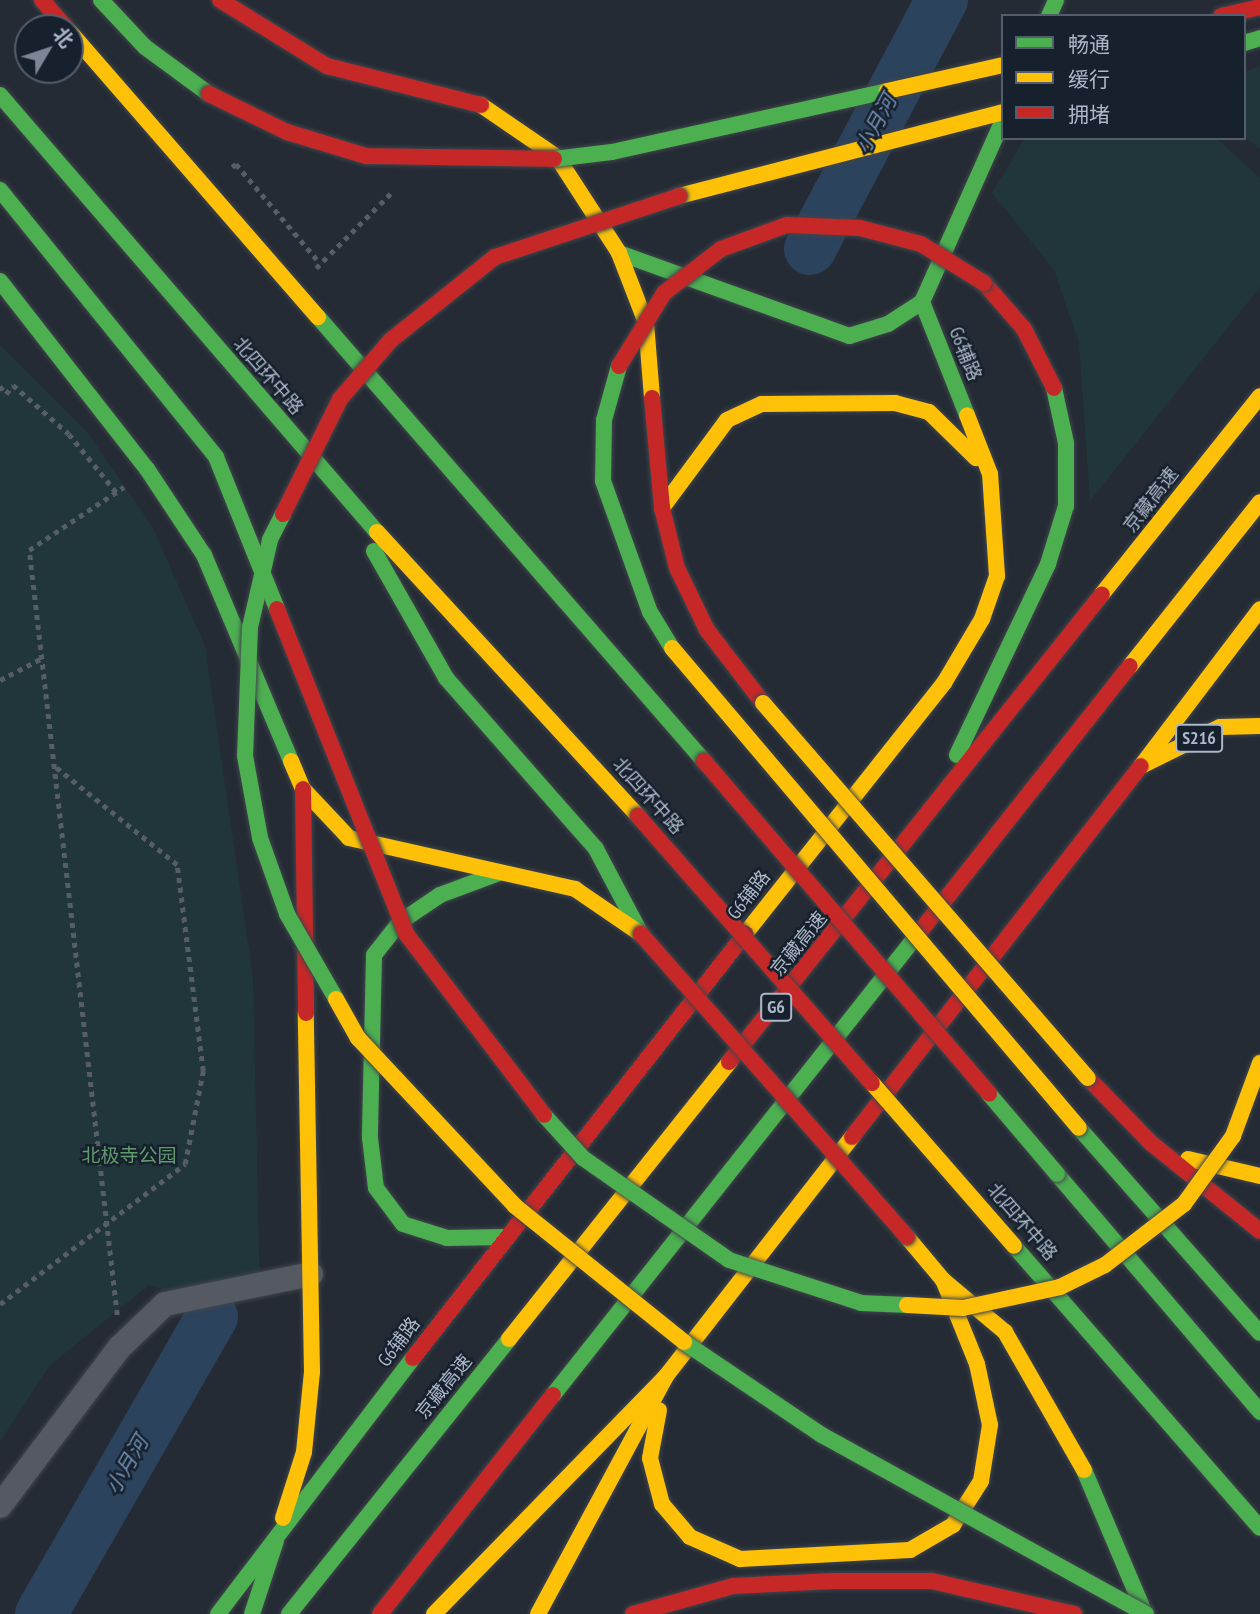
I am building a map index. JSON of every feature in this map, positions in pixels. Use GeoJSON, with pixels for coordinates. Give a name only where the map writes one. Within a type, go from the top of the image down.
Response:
{"type":"FeatureCollection","features":[{"type":"Feature","properties":{"kind":"main road"},"geometry":{"type":"LineString","coordinates":[[42,0],[54,14]]}},
{"type":"Feature","properties":{"kind":"main road"},"geometry":{"type":"LineString","coordinates":[[101,0],[145,47],[209,94],[287,132],[366,156],[523,162],[612,152],[1001,65]]}},
{"type":"Feature","properties":{"kind":"main road"},"geometry":{"type":"LineString","coordinates":[[220,0],[327,66],[479,104],[558,157],[619,253],[646,323],[662,508],[677,568],[707,630],[763,703],[1088,1078],[1151,1143],[1260,1231]]}},
{"type":"Feature","properties":{"kind":"main road"},"geometry":{"type":"LineString","coordinates":[[1230,14],[1260,7]]}},
{"type":"Feature","properties":{"kind":"main road"},"geometry":{"type":"LineString","coordinates":[[84,48],[704,761],[1260,1412]]}},
{"type":"Feature","properties":{"kind":"main road","name":"北四环中路"},"geometry":{"type":"LineString","coordinates":[[0,95],[342,494],[638,816],[1260,1528]]}},
{"type":"Feature","properties":{"kind":"main road"},"geometry":{"type":"LineString","coordinates":[[1001,113],[647,204],[495,257],[444,294],[391,340],[340,399],[300,468],[270,540],[250,628],[245,757],[265,850],[287,914],[322,979],[358,1038],[514,1206],[673,1335],[812,1428],[1145,1614]]}},
{"type":"Feature","properties":{"kind":"main road"},"geometry":{"type":"LineString","coordinates":[[619,253],[849,336],[888,324],[922,302],[1001,124]]}},
{"type":"Feature","properties":{"kind":"main road"},"geometry":{"type":"LineString","coordinates":[[0,190],[216,457],[407,935],[540,1111],[583,1158],[674,1226],[729,1260],[861,1303],[963,1308],[1060,1287],[1105,1265],[1184,1204],[1233,1136],[1260,1063]]}},
{"type":"Feature","properties":{"kind":"main road"},"geometry":{"type":"LineString","coordinates":[[921,827],[1015,639],[1066,506],[1066,443],[1053,383],[1024,329],[984,283],[921,244],[860,228],[788,225],[721,249],[664,293],[622,356],[604,420],[603,481],[650,612],[682,664],[1079,1128],[1260,1333]]}},
{"type":"Feature","properties":{"kind":"main road"},"geometry":{"type":"LineString","coordinates":[[0,281],[147,468],[204,555],[303,789],[349,838],[575,889],[641,934]]}},
{"type":"Feature","properties":{"kind":"main road","name":"G6辅路"},"geometry":{"type":"LineString","coordinates":[[218,1614],[504,1237],[944,683],[982,619],[997,576],[990,474],[922,302]]}},
{"type":"Feature","properties":{"kind":"main road","name":"京藏高速"},"geometry":{"type":"LineString","coordinates":[[289,1614],[921,827],[1260,396]]}},
{"type":"Feature","properties":{"kind":"main road"},"geometry":{"type":"LineString","coordinates":[[662,508],[727,421],[762,404],[798,400],[895,403],[929,412],[990,474]]}},
{"type":"Feature","properties":{"kind":"main road"},"geometry":{"type":"LineString","coordinates":[[342,494],[446,678],[596,849],[641,934],[943,1280],[1005,1332],[1067,1431],[1145,1614]]}},
{"type":"Feature","properties":{"kind":"main road"},"geometry":{"type":"LineString","coordinates":[[380,1614],[1260,502]]}},
{"type":"Feature","properties":{"kind":"main road"},"geometry":{"type":"LineString","coordinates":[[434,1614],[666,1377],[1141,766],[1260,608]]}},
{"type":"Feature","properties":{"kind":"main road","name":"S216"},"geometry":{"type":"LineString","coordinates":[[1141,766],[1220,727],[1260,726]]}},
{"type":"Feature","properties":{"kind":"main road"},"geometry":{"type":"LineString","coordinates":[[252,1614],[304,1452],[312,1372],[303,789]]}},
{"type":"Feature","properties":{"kind":"main road"},"geometry":{"type":"LineString","coordinates":[[499,873],[440,895],[400,922],[374,955],[370,1138],[376,1188],[403,1224],[447,1238],[504,1237]]}},
{"type":"Feature","properties":{"kind":"main road"},"geometry":{"type":"LineString","coordinates":[[1151,1143],[1213,1170],[1260,1176]]}},
{"type":"Feature","properties":{"kind":"main road"},"geometry":{"type":"LineString","coordinates":[[666,1377],[650,1458],[662,1504],[690,1537],[740,1559],[910,1550],[953,1525],[981,1481],[990,1425],[977,1364],[943,1280]]}},
{"type":"Feature","properties":{"kind":"main road"},"geometry":{"type":"LineString","coordinates":[[538,1614],[666,1377]]}},
{"type":"Feature","properties":{"kind":"main road"},"geometry":{"type":"LineString","coordinates":[[633,1614],[733,1586],[833,1581],[932,1581],[1074,1614]]}},
{"type":"Feature","properties":{"kind":"street"},"geometry":{"type":"LineString","coordinates":[[0,1506],[120,1348],[165,1304],[311,1273]]}},
{"type":"Feature","properties":{"kind":"path"},"geometry":{"type":"LineString","coordinates":[[225,173],[236,163],[320,263]]}},
{"type":"Feature","properties":{"kind":"path"},"geometry":{"type":"LineString","coordinates":[[0,386],[6,394],[13,385],[69,434],[117,492],[29,550],[120,1348]]}},
{"type":"Feature","properties":{"kind":"path"},"geometry":{"type":"LineString","coordinates":[[0,680],[42,658]]}},
{"type":"Feature","properties":{"kind":"path"},"geometry":{"type":"LineString","coordinates":[[0,1304],[185,1164],[203,1071],[177,865],[54,766]]}},
{"type":"Feature","properties":{"kind":"green space"},"geometry":{"type":"Polygon","coordinates":[[[1260,66],[1260,149],[1246,138],[1246,71],[1260,66]]]}},
{"type":"Feature","properties":{"kind":"green space"},"geometry":{"type":"Polygon","coordinates":[[[1024,140],[1218,140],[1260,178],[1260,287],[1090,501],[1079,343],[1054,270],[992,193],[1024,140]]]}},
{"type":"Feature","properties":{"kind":"green space","name":"北极寺公园"},"geometry":{"type":"Polygon","coordinates":[[[0,345],[87,432],[152,526],[205,646],[253,978],[260,1293],[199,1300],[149,1285],[49,1366],[0,1442],[0,345]]]}},
{"type":"Feature","properties":{"kind":"waterway","name":"小月河"},"geometry":{"type":"LineString","coordinates":[[810,249],[942,0]]}},
{"type":"Feature","properties":{"kind":"waterway","name":"小月河"},"geometry":{"type":"LineString","coordinates":[[41,1614],[212,1317]]}},
{"type":"Feature","properties":{"kind":"traffic: fast"},"geometry":{"type":"LineString","coordinates":[[101,0],[145,47],[209,94]]}},
{"type":"Feature","properties":{"kind":"traffic: fast"},"geometry":{"type":"LineString","coordinates":[[1050,14],[1056,0]]}},
{"type":"Feature","properties":{"kind":"traffic: fast"},"geometry":{"type":"LineString","coordinates":[[1246,42],[1260,38]]}},
{"type":"Feature","properties":{"kind":"traffic: fast"},"geometry":{"type":"LineString","coordinates":[[554,159],[612,152],[887,91]]}},
{"type":"Feature","properties":{"kind":"traffic: fast"},"geometry":{"type":"LineString","coordinates":[[0,95],[377,532]]}},
{"type":"Feature","properties":{"kind":"traffic: fast"},"geometry":{"type":"LineString","coordinates":[[967,415],[922,302],[1001,124]]}},
{"type":"Feature","properties":{"kind":"traffic: fast"},"geometry":{"type":"LineString","coordinates":[[0,190],[216,457],[277,609]]}},
{"type":"Feature","properties":{"kind":"traffic: fast"},"geometry":{"type":"LineString","coordinates":[[619,253],[849,336],[888,324],[922,302]]}},
{"type":"Feature","properties":{"kind":"traffic: fast"},"geometry":{"type":"LineString","coordinates":[[0,281],[147,469],[204,555],[291,761]]}},
{"type":"Feature","properties":{"kind":"traffic: fast"},"geometry":{"type":"LineString","coordinates":[[318,317],[704,761]]}},
{"type":"Feature","properties":{"kind":"traffic: fast"},"geometry":{"type":"LineString","coordinates":[[619,366],[604,420],[603,481],[650,612],[672,648]]}},
{"type":"Feature","properties":{"kind":"traffic: fast"},"geometry":{"type":"LineString","coordinates":[[957,755],[1048,564],[1066,506],[1066,443],[1054,388]]}},
{"type":"Feature","properties":{"kind":"traffic: fast"},"geometry":{"type":"LineString","coordinates":[[283,514],[270,540],[250,627],[245,756],[260,838],[287,914],[336,999]]}},
{"type":"Feature","properties":{"kind":"traffic: fast"},"geometry":{"type":"LineString","coordinates":[[374,551],[446,678],[596,849],[641,934]]}},
{"type":"Feature","properties":{"kind":"traffic: fast"},"geometry":{"type":"LineString","coordinates":[[499,873],[440,895],[400,922],[374,955],[370,1138],[376,1188],[403,1224],[447,1238],[504,1237]]}},
{"type":"Feature","properties":{"kind":"traffic: fast"},"geometry":{"type":"LineString","coordinates":[[553,1395],[922,929]]}},
{"type":"Feature","properties":{"kind":"traffic: fast"},"geometry":{"type":"LineString","coordinates":[[989,1094],[1057,1174]]}},
{"type":"Feature","properties":{"kind":"traffic: fast"},"geometry":{"type":"LineString","coordinates":[[544,1115],[583,1158],[729,1260],[861,1303],[907,1305]]}},
{"type":"Feature","properties":{"kind":"traffic: fast"},"geometry":{"type":"LineString","coordinates":[[1079,1128],[1260,1333]]}},
{"type":"Feature","properties":{"kind":"traffic: fast"},"geometry":{"type":"LineString","coordinates":[[1057,1174],[1260,1412]]}},
{"type":"Feature","properties":{"kind":"traffic: fast"},"geometry":{"type":"LineString","coordinates":[[1014,1246],[1260,1528]]}},
{"type":"Feature","properties":{"kind":"traffic: fast"},"geometry":{"type":"LineString","coordinates":[[289,1614],[509,1339]]}},
{"type":"Feature","properties":{"kind":"traffic: fast"},"geometry":{"type":"LineString","coordinates":[[684,1342],[822,1435],[1146,1614]]}},
{"type":"Feature","properties":{"kind":"traffic: fast"},"geometry":{"type":"LineString","coordinates":[[218,1614],[413,1358]]}},
{"type":"Feature","properties":{"kind":"traffic: fast"},"geometry":{"type":"LineString","coordinates":[[1084,1470],[1145,1614]]}},
{"type":"Feature","properties":{"kind":"traffic: fast"},"geometry":{"type":"LineString","coordinates":[[252,1614],[276,1541]]}},
{"type":"Feature","properties":{"kind":"traffic: slow"},"geometry":{"type":"LineString","coordinates":[[84,48],[318,317]]}},
{"type":"Feature","properties":{"kind":"traffic: slow"},"geometry":{"type":"LineString","coordinates":[[887,91],[1001,65]]}},
{"type":"Feature","properties":{"kind":"traffic: slow"},"geometry":{"type":"LineString","coordinates":[[481,105],[557,157],[619,253],[646,323],[652,398]]}},
{"type":"Feature","properties":{"kind":"traffic: slow"},"geometry":{"type":"LineString","coordinates":[[679,196],[1001,113]]}},
{"type":"Feature","properties":{"kind":"traffic: slow"},"geometry":{"type":"LineString","coordinates":[[1102,594],[1260,396]]}},
{"type":"Feature","properties":{"kind":"traffic: slow"},"geometry":{"type":"LineString","coordinates":[[662,508],[727,420],[762,404],[895,403],[929,412],[976,458]]}},
{"type":"Feature","properties":{"kind":"traffic: slow"},"geometry":{"type":"LineString","coordinates":[[745,934],[944,683],[982,619],[997,576],[990,474],[967,415]]}},
{"type":"Feature","properties":{"kind":"traffic: slow"},"geometry":{"type":"LineString","coordinates":[[1130,666],[1260,502]]}},
{"type":"Feature","properties":{"kind":"traffic: slow"},"geometry":{"type":"LineString","coordinates":[[377,532],[638,816]]}},
{"type":"Feature","properties":{"kind":"traffic: slow"},"geometry":{"type":"LineString","coordinates":[[1141,766],[1260,609]]}},
{"type":"Feature","properties":{"kind":"traffic: slow"},"geometry":{"type":"LineString","coordinates":[[672,648],[1079,1128]]}},
{"type":"Feature","properties":{"kind":"traffic: slow"},"geometry":{"type":"LineString","coordinates":[[763,703],[1088,1078]]}},
{"type":"Feature","properties":{"kind":"traffic: slow"},"geometry":{"type":"LineString","coordinates":[[1141,766],[1220,727],[1260,726]]}},
{"type":"Feature","properties":{"kind":"traffic: slow"},"geometry":{"type":"LineString","coordinates":[[291,761],[303,789],[349,838],[575,889],[641,934]]}},
{"type":"Feature","properties":{"kind":"traffic: slow"},"geometry":{"type":"LineString","coordinates":[[336,999],[358,1038],[515,1206],[684,1342]]}},
{"type":"Feature","properties":{"kind":"traffic: slow"},"geometry":{"type":"LineString","coordinates":[[283,1518],[304,1452],[312,1372],[306,1013]]}},
{"type":"Feature","properties":{"kind":"traffic: slow"},"geometry":{"type":"LineString","coordinates":[[509,1339],[729,1062]]}},
{"type":"Feature","properties":{"kind":"traffic: slow"},"geometry":{"type":"LineString","coordinates":[[907,1305],[963,1308],[1060,1287],[1105,1265],[1184,1204],[1233,1136],[1260,1063]]}},
{"type":"Feature","properties":{"kind":"traffic: slow"},"geometry":{"type":"LineString","coordinates":[[872,1083],[1014,1246]]}},
{"type":"Feature","properties":{"kind":"traffic: slow"},"geometry":{"type":"LineString","coordinates":[[538,1614],[666,1376],[852,1137]]}},
{"type":"Feature","properties":{"kind":"traffic: slow"},"geometry":{"type":"LineString","coordinates":[[1188,1159],[1260,1176]]}},
{"type":"Feature","properties":{"kind":"traffic: slow"},"geometry":{"type":"LineString","coordinates":[[907,1237],[943,1280],[1005,1332],[1084,1470]]}},
{"type":"Feature","properties":{"kind":"traffic: slow"},"geometry":{"type":"LineString","coordinates":[[659,1410],[650,1458],[662,1504],[690,1537],[740,1559],[910,1550],[953,1525],[981,1481],[990,1425],[977,1364],[943,1280]]}},
{"type":"Feature","properties":{"kind":"traffic: slow"},"geometry":{"type":"LineString","coordinates":[[434,1614],[666,1376]]}},
{"type":"Feature","properties":{"kind":"traffic: jam"},"geometry":{"type":"LineString","coordinates":[[42,0],[54,14]]}},
{"type":"Feature","properties":{"kind":"traffic: jam"},"geometry":{"type":"LineString","coordinates":[[220,0],[327,66],[481,105]]}},
{"type":"Feature","properties":{"kind":"traffic: jam"},"geometry":{"type":"LineString","coordinates":[[1230,14],[1260,7]]}},
{"type":"Feature","properties":{"kind":"traffic: jam"},"geometry":{"type":"LineString","coordinates":[[209,94],[287,132],[366,156],[554,159]]}},
{"type":"Feature","properties":{"kind":"traffic: jam"},"geometry":{"type":"LineString","coordinates":[[283,514],[340,399],[391,340],[495,257],[679,196]]}},
{"type":"Feature","properties":{"kind":"traffic: jam"},"geometry":{"type":"LineString","coordinates":[[619,366],[664,293],[721,249],[787,225],[860,228],[921,244],[984,283]]}},
{"type":"Feature","properties":{"kind":"traffic: jam"},"geometry":{"type":"LineString","coordinates":[[984,283],[1024,329],[1054,388]]}},
{"type":"Feature","properties":{"kind":"traffic: jam"},"geometry":{"type":"LineString","coordinates":[[652,398],[662,508],[677,568],[707,630],[763,703]]}},
{"type":"Feature","properties":{"kind":"traffic: jam"},"geometry":{"type":"LineString","coordinates":[[729,1062],[1102,594]]}},
{"type":"Feature","properties":{"kind":"traffic: jam"},"geometry":{"type":"LineString","coordinates":[[277,609],[407,935],[544,1115]]}},
{"type":"Feature","properties":{"kind":"traffic: jam"},"geometry":{"type":"LineString","coordinates":[[922,929],[1130,666]]}},
{"type":"Feature","properties":{"kind":"traffic: jam"},"geometry":{"type":"LineString","coordinates":[[704,761],[989,1094]]}},
{"type":"Feature","properties":{"kind":"traffic: jam"},"geometry":{"type":"LineString","coordinates":[[852,1137],[1141,766]]}},
{"type":"Feature","properties":{"kind":"traffic: jam"},"geometry":{"type":"LineString","coordinates":[[303,789],[306,1013]]}},
{"type":"Feature","properties":{"kind":"traffic: jam"},"geometry":{"type":"LineString","coordinates":[[638,816],[872,1083]]}},
{"type":"Feature","properties":{"kind":"traffic: jam"},"geometry":{"type":"LineString","coordinates":[[641,934],[907,1237]]}},
{"type":"Feature","properties":{"kind":"traffic: jam"},"geometry":{"type":"LineString","coordinates":[[413,1358],[745,934]]}},
{"type":"Feature","properties":{"kind":"traffic: jam"},"geometry":{"type":"LineString","coordinates":[[1088,1078],[1151,1143],[1260,1231]]}},
{"type":"Feature","properties":{"kind":"traffic: jam"},"geometry":{"type":"LineString","coordinates":[[380,1614],[553,1395]]}},
{"type":"Feature","properties":{"kind":"traffic: jam"},"geometry":{"type":"LineString","coordinates":[[633,1614],[733,1586],[833,1581],[932,1581],[1074,1614]]}}]}
